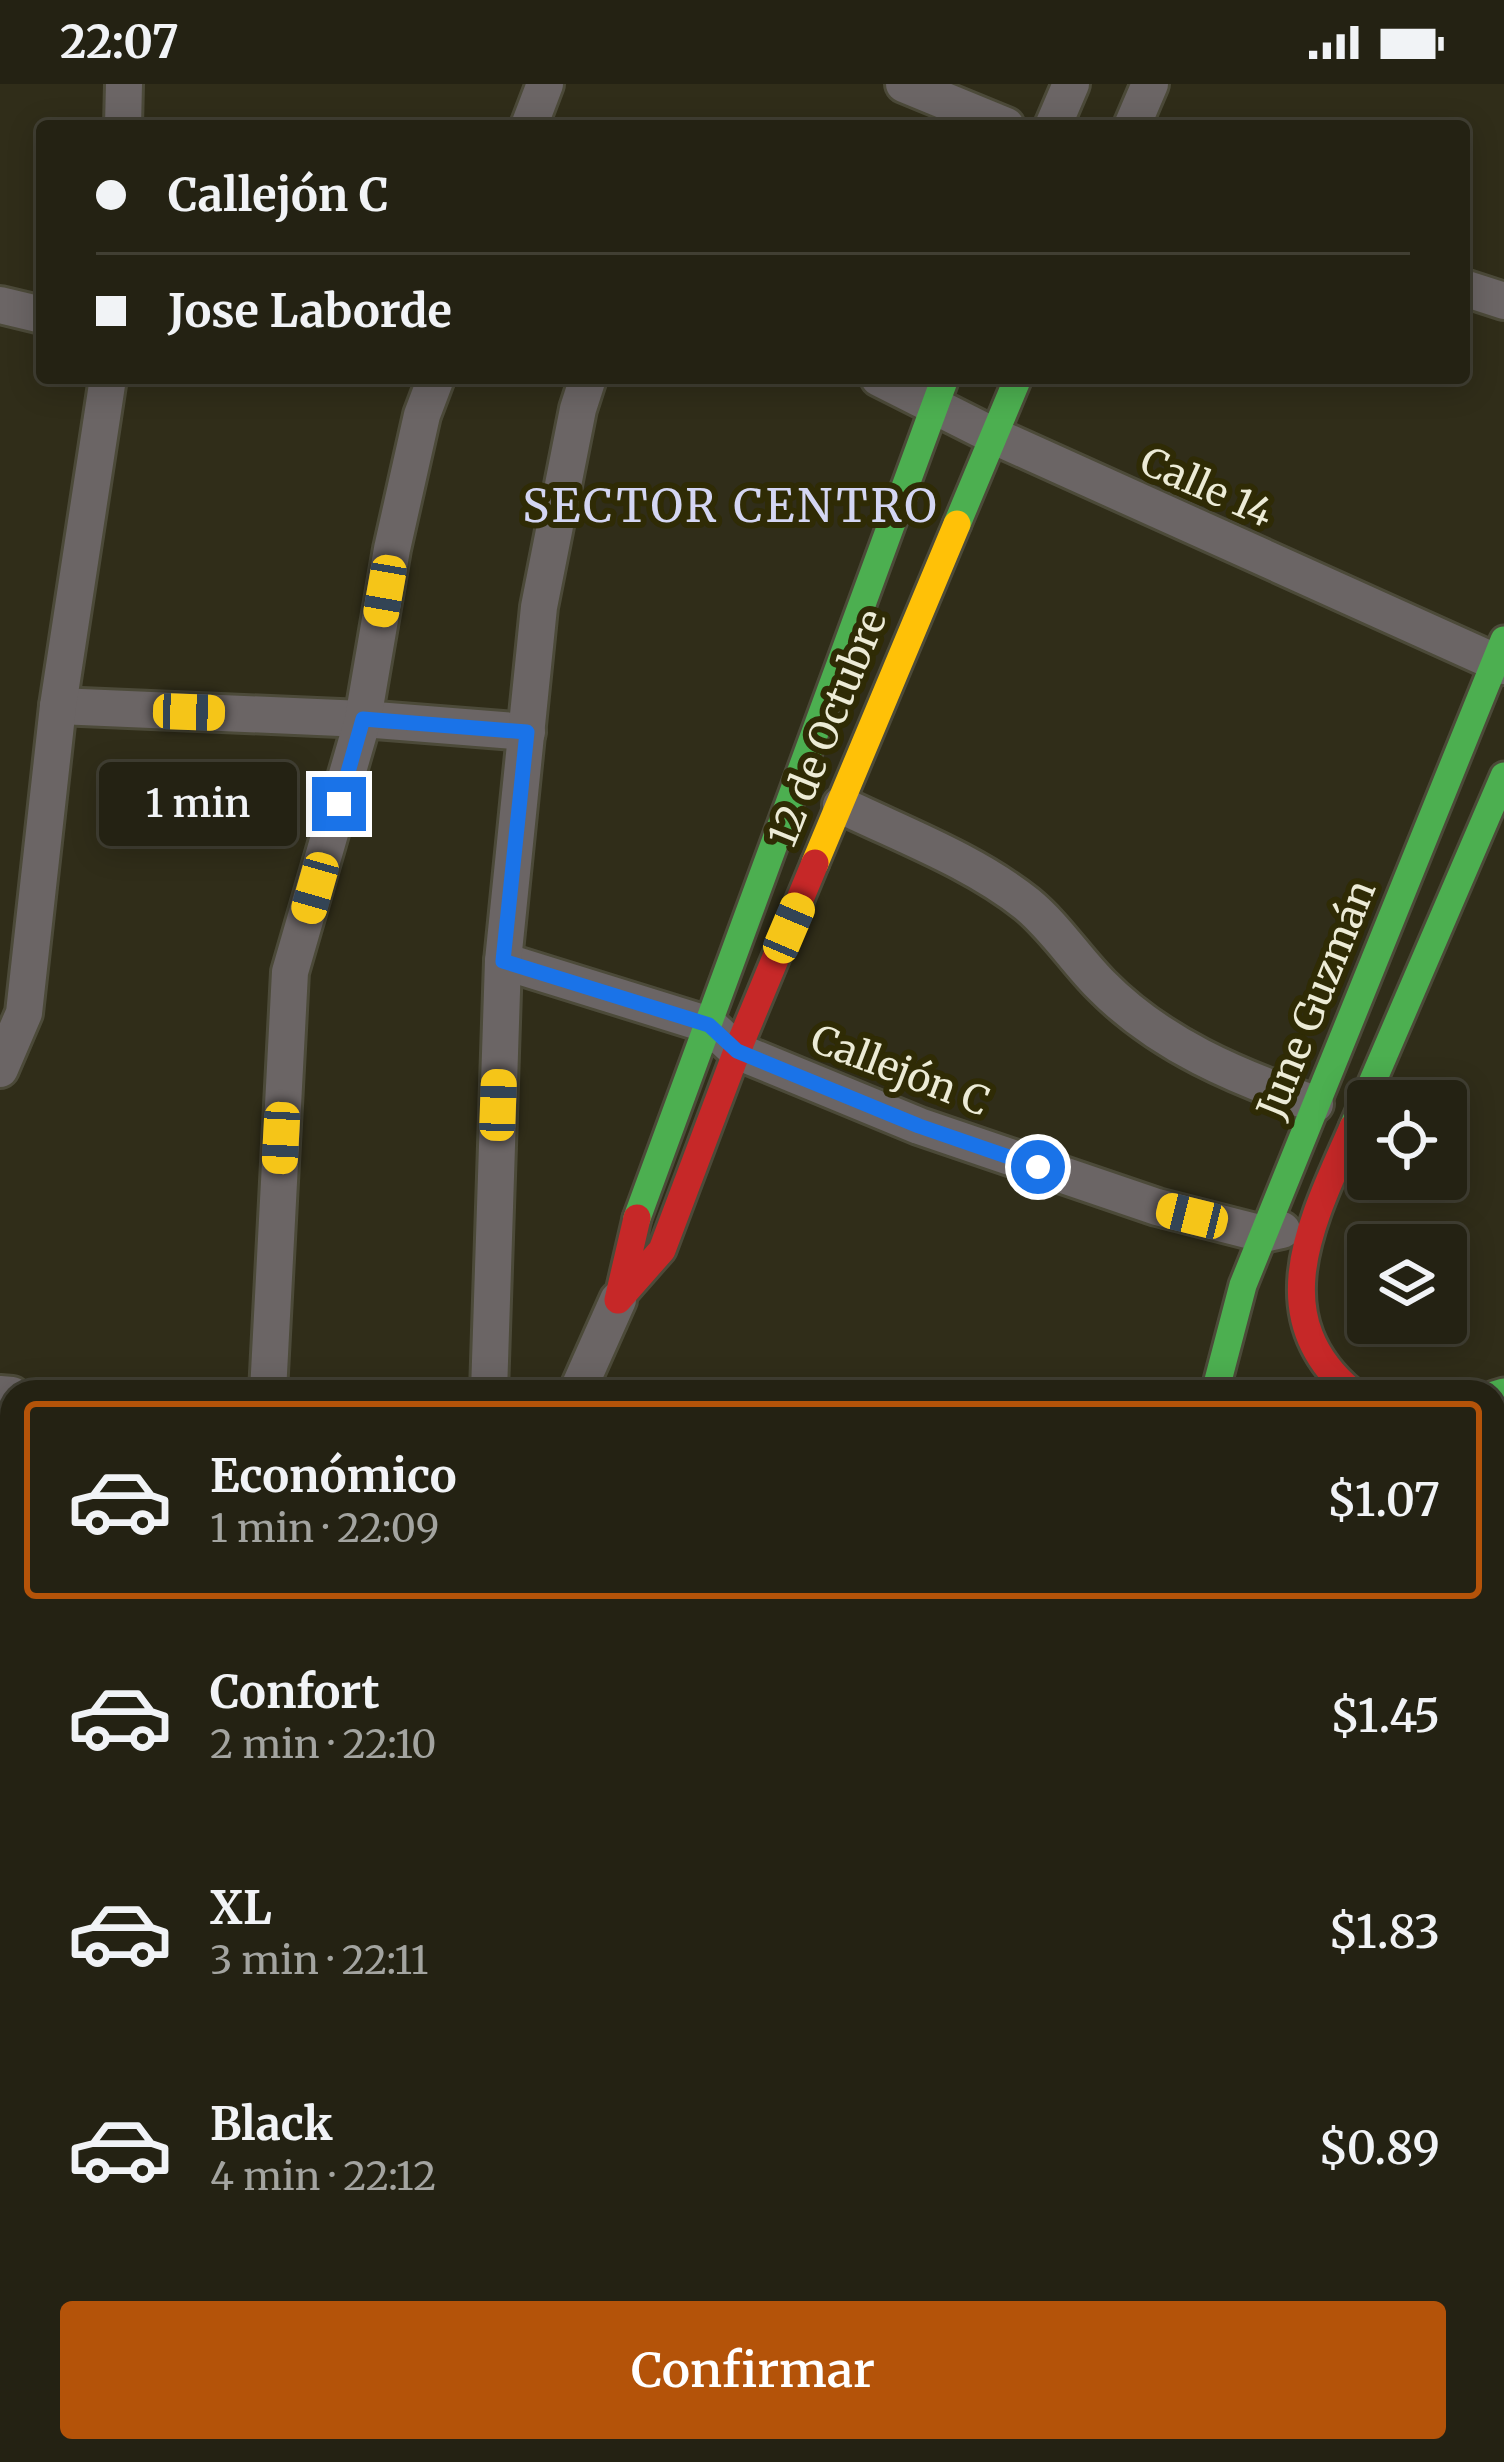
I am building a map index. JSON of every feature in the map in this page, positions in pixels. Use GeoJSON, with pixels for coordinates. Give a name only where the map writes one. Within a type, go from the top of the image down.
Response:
{"type":"FeatureCollection","features":[{"type":"Feature","properties":{"kind":"street"},"geometry":{"type":"LineString","coordinates":[[123,120],[124,84]]}},
{"type":"Feature","properties":{"kind":"street"},"geometry":{"type":"LineString","coordinates":[[532,120],[545,84]]}},
{"type":"Feature","properties":{"kind":"street"},"geometry":{"type":"LineString","coordinates":[[904,84],[991,120]]}},
{"type":"Feature","properties":{"kind":"street"},"geometry":{"type":"LineString","coordinates":[[1056,120],[1071,84]]}},
{"type":"Feature","properties":{"kind":"street"},"geometry":{"type":"LineString","coordinates":[[1135,120],[1150,84]]}},
{"type":"Feature","properties":{"kind":"street"},"geometry":{"type":"LineString","coordinates":[[1470,289],[1504,301]]}},
{"type":"Feature","properties":{"kind":"street"},"geometry":{"type":"LineString","coordinates":[[0,304],[36,313]]}},
{"type":"Feature","properties":{"kind":"street"},"geometry":{"type":"LineString","coordinates":[[0,1069],[24,1013],[58,706],[107,384]]}},
{"type":"Feature","properties":{"kind":"street"},"geometry":{"type":"LineString","coordinates":[[269,1380],[290,972],[363,719],[392,549],[422,415],[434,384]]}},
{"type":"Feature","properties":{"kind":"street"},"geometry":{"type":"LineString","coordinates":[[489,1380],[503,961],[539,607],[586,384]]}},
{"type":"Feature","properties":{"kind":"street","name":"Calle 14"},"geometry":{"type":"LineString","coordinates":[[905,384],[939,392],[992,435],[1501,656]]}},
{"type":"Feature","properties":{"kind":"street","name":"12 de Octubre"},"geometry":{"type":"LineString","coordinates":[[618,1300],[662,1250],[737,1051],[1015,384]]}},
{"type":"Feature","properties":{"kind":"street","name":"12 de Octubre"},"geometry":{"type":"LineString","coordinates":[[583,1380],[618,1300],[629,1238],[939,392]]}},
{"type":"Feature","properties":{"kind":"street","name":"June Guzmán"},"geometry":{"type":"LineString","coordinates":[[1218,1380],[1243,1286],[1263,1234],[1501,656]]}},
{"type":"Feature","properties":{"kind":"street"},"geometry":{"type":"LineString","coordinates":[[58,706],[363,719],[527,732]]}},
{"type":"Feature","properties":{"kind":"street","name":"June Guzmán"},"geometry":{"type":"LineString","coordinates":[[1340,1380],[1317,1357],[1303,1322],[1298,1290],[1310,1226],[1504,776]]}},
{"type":"Feature","properties":{"kind":"street"},"geometry":{"type":"LineString","coordinates":[[842,806],[967,866],[1028,905],[1131,1013],[1182,1047],[1252,1082],[1315,1104]]}},
{"type":"Feature","properties":{"kind":"street"},"geometry":{"type":"LineString","coordinates":[[503,961],[709,1025],[737,1051]]}},
{"type":"Feature","properties":{"kind":"street","name":"Callejón C"},"geometry":{"type":"LineString","coordinates":[[737,1051],[940,1134],[1157,1207],[1263,1234],[1310,1226]]}},
{"type":"Feature","properties":{"kind":"traffic: fast"},"geometry":{"type":"LineString","coordinates":[[637,1218],[943,384]]}},
{"type":"Feature","properties":{"kind":"traffic: fast"},"geometry":{"type":"LineString","coordinates":[[957,524],[1015,384]]}},
{"type":"Feature","properties":{"kind":"traffic: fast"},"geometry":{"type":"LineString","coordinates":[[1218,1380],[1243,1285],[1504,640]]}},
{"type":"Feature","properties":{"kind":"traffic: fast"},"geometry":{"type":"LineString","coordinates":[[1373,1080],[1504,776]]}},
{"type":"Feature","properties":{"kind":"traffic: slow"},"geometry":{"type":"LineString","coordinates":[[815,863],[957,524]]}},
{"type":"Feature","properties":{"kind":"traffic: jam"},"geometry":{"type":"LineString","coordinates":[[637,1218],[618,1300],[662,1250],[815,863]]}},
{"type":"Feature","properties":{"kind":"traffic: jam"},"geometry":{"type":"LineString","coordinates":[[1341,1380],[1324,1362],[1308,1331],[1302,1298],[1311,1230],[1347,1141]]}},
{"type":"Feature","properties":{"kind":"district","name":"SECTOR CENTRO"},"geometry":{"type":"Point","coordinates":[731,506]}},
{"type":"Feature","properties":{"kind":"route"},"geometry":{"type":"LineString","coordinates":[[339,804],[363,719],[527,732],[503,961],[709,1025],[737,1051],[919,1126],[1038,1167]]}}]}
